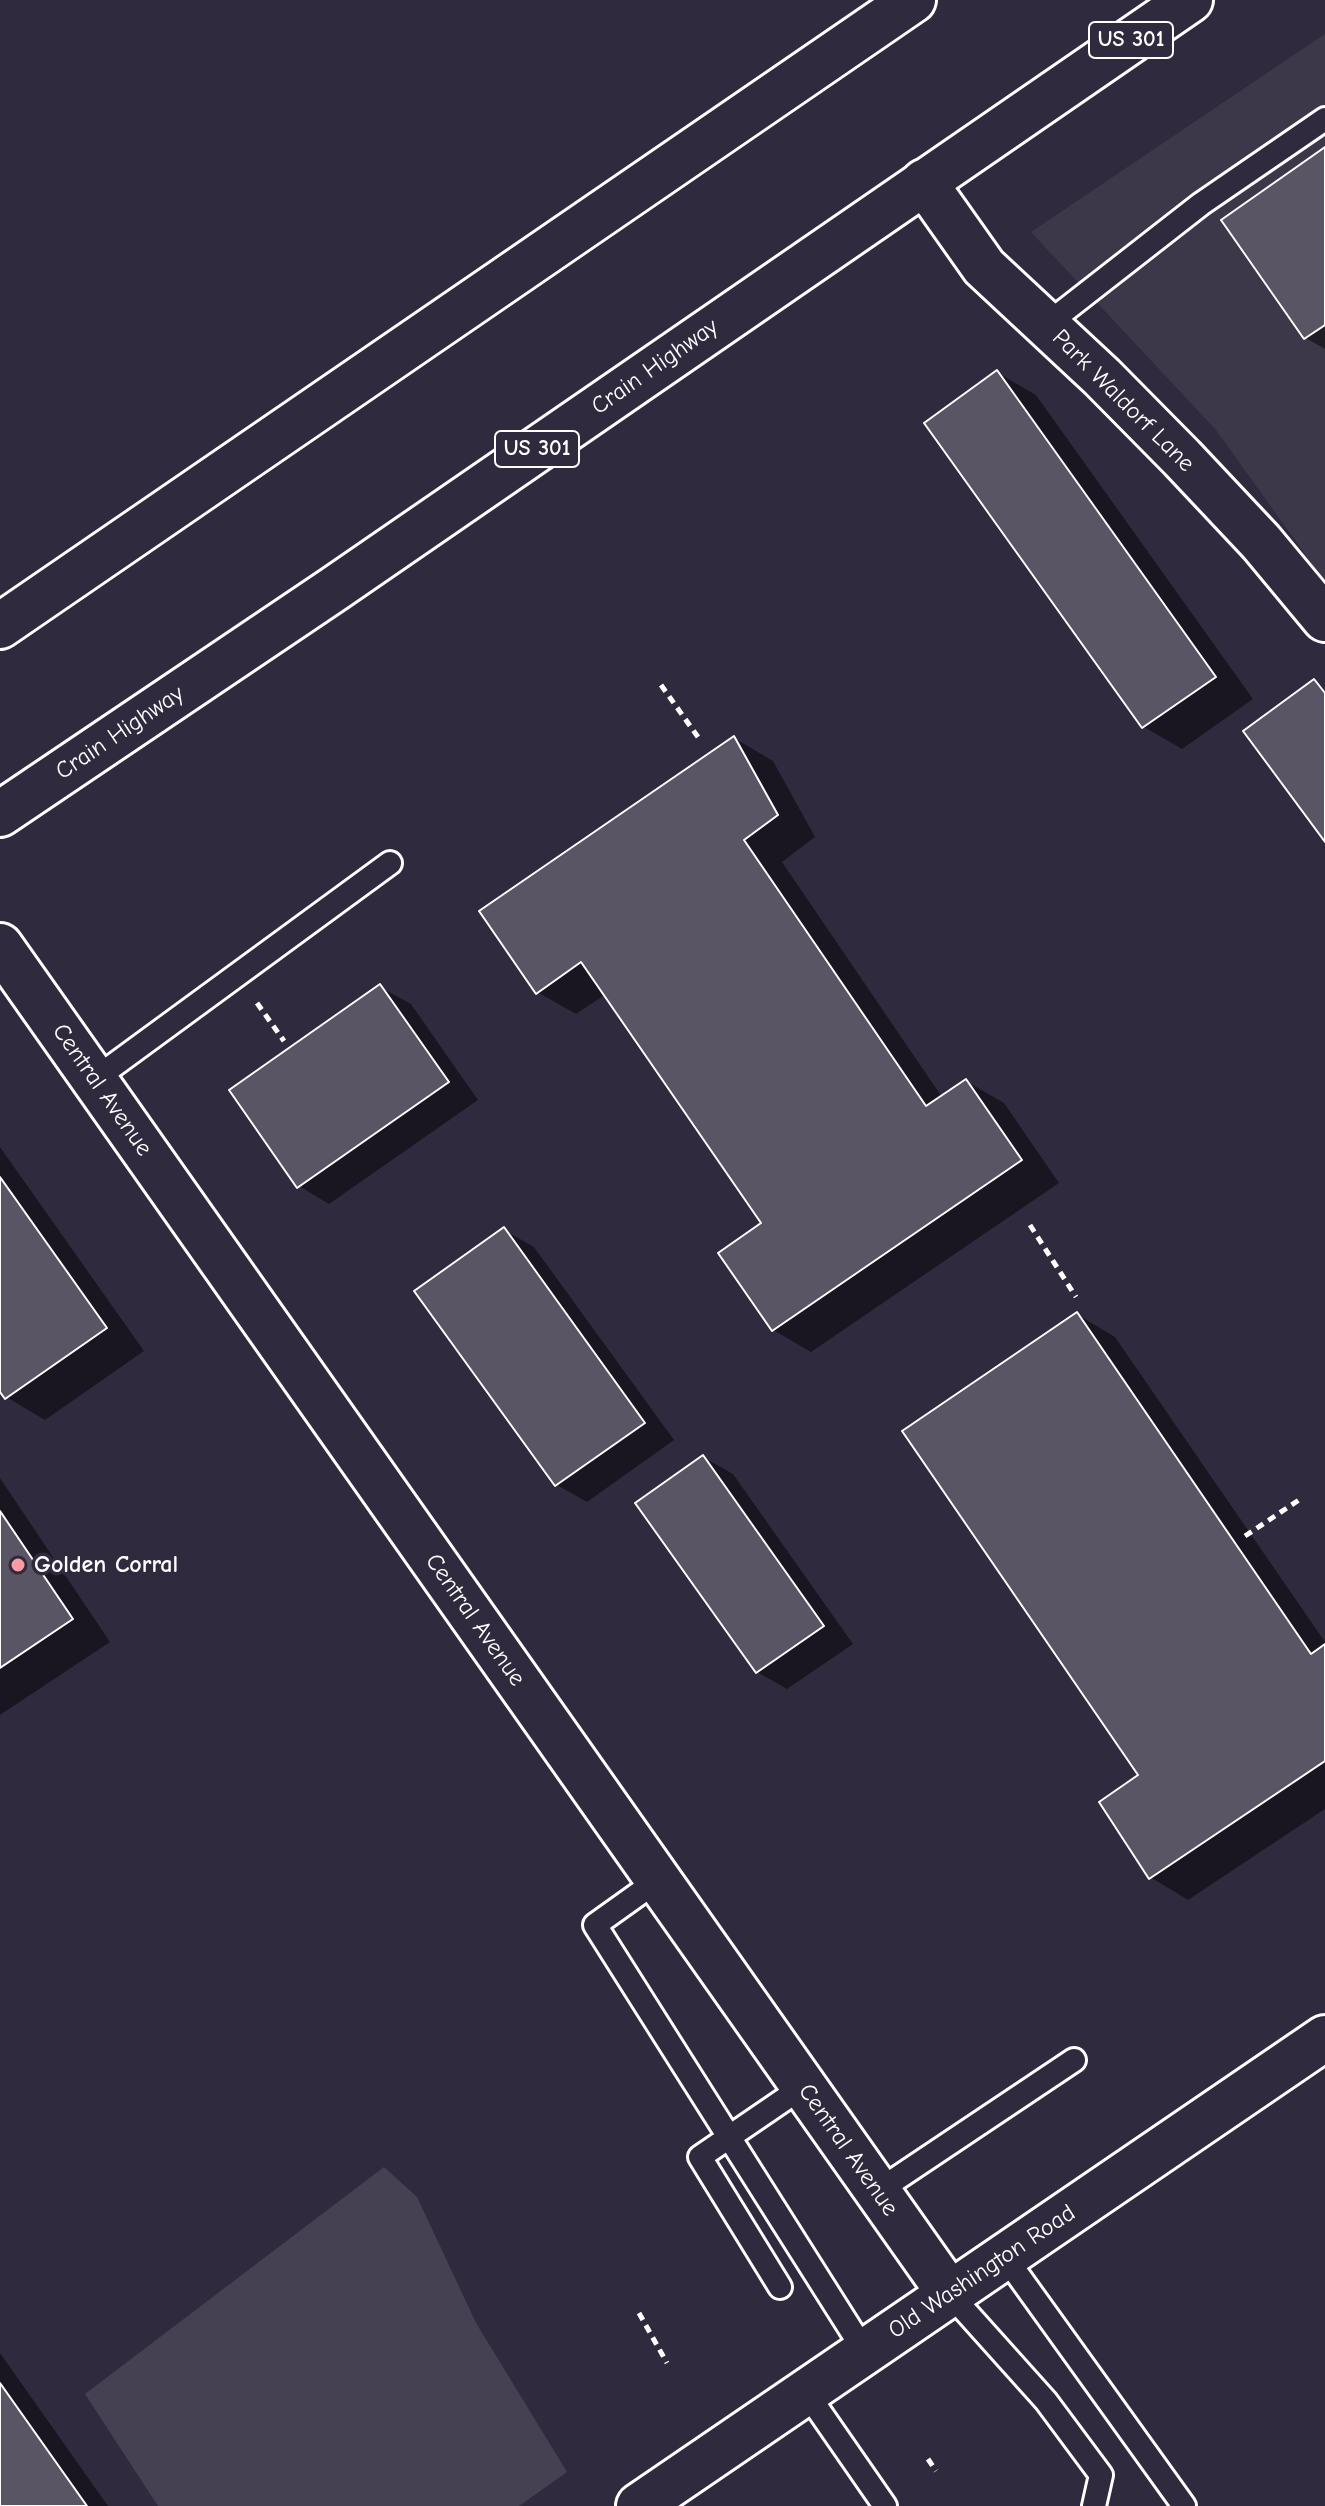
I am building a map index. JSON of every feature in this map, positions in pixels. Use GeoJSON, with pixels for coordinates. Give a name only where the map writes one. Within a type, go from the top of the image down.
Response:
{"type":"FeatureCollection","features":[{"type":"Feature","properties":{"kind":"main road"},"geometry":{"type":"LineString","coordinates":[[0,626],[913,0]]}},
{"type":"Feature","properties":{"kind":"main road","name":"Crain Highway"},"geometry":{"type":"LineString","coordinates":[[0,814],[334,589],[1190,0]]}},
{"type":"Feature","properties":{"kind":"main road","name":"Park Waldorf Lane"},"geometry":{"type":"LineString","coordinates":[[924,182],[984,267],[1182,458],[1261,542],[1325,619]]}},
{"type":"Feature","properties":{"kind":"main road","name":"Central Avenue"},"geometry":{"type":"LineString","coordinates":[[0,946],[950,2294]]}},
{"type":"Feature","properties":{"kind":"main road","name":"Old Washington Road"},"geometry":{"type":"LineString","coordinates":[[639,2506],[1325,2038]]}},
{"type":"Feature","properties":{"kind":"lane"},"geometry":{"type":"LineString","coordinates":[[1046,325],[1201,204],[1325,119]]}},
{"type":"Feature","properties":{"kind":"lane"},"geometry":{"type":"LineString","coordinates":[[95,1079],[390,863]]}},
{"type":"Feature","properties":{"kind":"lane"},"geometry":{"type":"LineString","coordinates":[[658,1880],[595,1925],[865,2352]]}},
{"type":"Feature","properties":{"kind":"lane"},"geometry":{"type":"LineString","coordinates":[[878,2191],[1074,2060]]}},
{"type":"Feature","properties":{"kind":"lane"},"geometry":{"type":"LineString","coordinates":[[780,2287],[700,2157],[804,2086]]}},
{"type":"Feature","properties":{"kind":"lane"},"geometry":{"type":"LineString","coordinates":[[1005,2257],[1184,2506]]}},
{"type":"Feature","properties":{"kind":"lane"},"geometry":{"type":"LineString","coordinates":[[950,2294],[1046,2401],[1101,2475],[1094,2506]]}},
{"type":"Feature","properties":{"kind":"lane"},"geometry":{"type":"LineString","coordinates":[[806,2392],[885,2506]]}},
{"type":"Feature","properties":{"kind":"path"},"geometry":{"type":"LineString","coordinates":[[661,685],[698,737]]}},
{"type":"Feature","properties":{"kind":"path"},"geometry":{"type":"LineString","coordinates":[[237,975],[284,1041]]}},
{"type":"Feature","properties":{"kind":"path"},"geometry":{"type":"LineString","coordinates":[[1030,1225],[1076,1297]]}},
{"type":"Feature","properties":{"kind":"path"},"geometry":{"type":"LineString","coordinates":[[1245,1536],[1302,1498]]}},
{"type":"Feature","properties":{"kind":"path"},"geometry":{"type":"LineString","coordinates":[[639,2313],[667,2363]]}},
{"type":"Feature","properties":{"kind":"path"},"geometry":{"type":"LineString","coordinates":[[928,2459],[936,2471]]}},
{"type":"Feature","properties":{"kind":"shaded area"},"geometry":{"type":"Polygon","coordinates":[[[1325,34],[1325,582],[1216,430],[1031,232],[1325,34]]]}},
{"type":"Feature","properties":{"kind":"shaded area"},"geometry":{"type":"Polygon","coordinates":[[[384,2167],[417,2197],[476,2323],[567,2472],[519,2506],[158,2506],[85,2394],[384,2167]]]}},
{"type":"Feature","properties":{"kind":"building"},"geometry":{"type":"Polygon","coordinates":[[[1325,147],[1325,325],[1304,339],[1221,220],[1325,147]]]}},
{"type":"Feature","properties":{"kind":"building"},"geometry":{"type":"Polygon","coordinates":[[[997,370],[1216,677],[1142,728],[924,423],[997,370]]]}},
{"type":"Feature","properties":{"kind":"building"},"geometry":{"type":"Polygon","coordinates":[[[1314,679],[1325,693],[1325,842],[1243,731],[1314,679]]]}},
{"type":"Feature","properties":{"kind":"building"},"geometry":{"type":"Polygon","coordinates":[[[734,736],[778,815],[744,840],[926,1106],[966,1079],[1022,1160],[772,1331],[718,1253],[761,1223],[581,962],[536,994],[479,911],[734,736]]]}},
{"type":"Feature","properties":{"kind":"building"},"geometry":{"type":"Polygon","coordinates":[[[380,984],[449,1082],[297,1188],[229,1090],[380,984]]]}},
{"type":"Feature","properties":{"kind":"building"},"geometry":{"type":"Polygon","coordinates":[[[0,1177],[107,1328],[5,1399],[0,1392],[0,1177]]]}},
{"type":"Feature","properties":{"kind":"building"},"geometry":{"type":"Polygon","coordinates":[[[504,1227],[645,1423],[555,1486],[414,1291],[504,1227]]]}},
{"type":"Feature","properties":{"kind":"building"},"geometry":{"type":"Polygon","coordinates":[[[1077,1312],[1311,1654],[1325,1644],[1325,1761],[1149,1879],[1099,1802],[1138,1775],[902,1431],[1077,1312]]]}},
{"type":"Feature","properties":{"kind":"building"},"geometry":{"type":"Polygon","coordinates":[[[703,1455],[824,1626],[756,1673],[635,1503],[703,1455]]]}},
{"type":"Feature","properties":{"kind":"building","name":"Golden Corral"},"geometry":{"type":"Polygon","coordinates":[[[0,1511],[73,1619],[0,1668],[0,1511]]]}},
{"type":"Feature","properties":{"kind":"building"},"geometry":{"type":"Polygon","coordinates":[[[0,2383],[87,2506],[0,2506],[0,2383]]]}},
{"type":"Feature","properties":{"kind":"place","name":"Golden Corral"},"geometry":{"type":"Point","coordinates":[18,1565]}}]}
